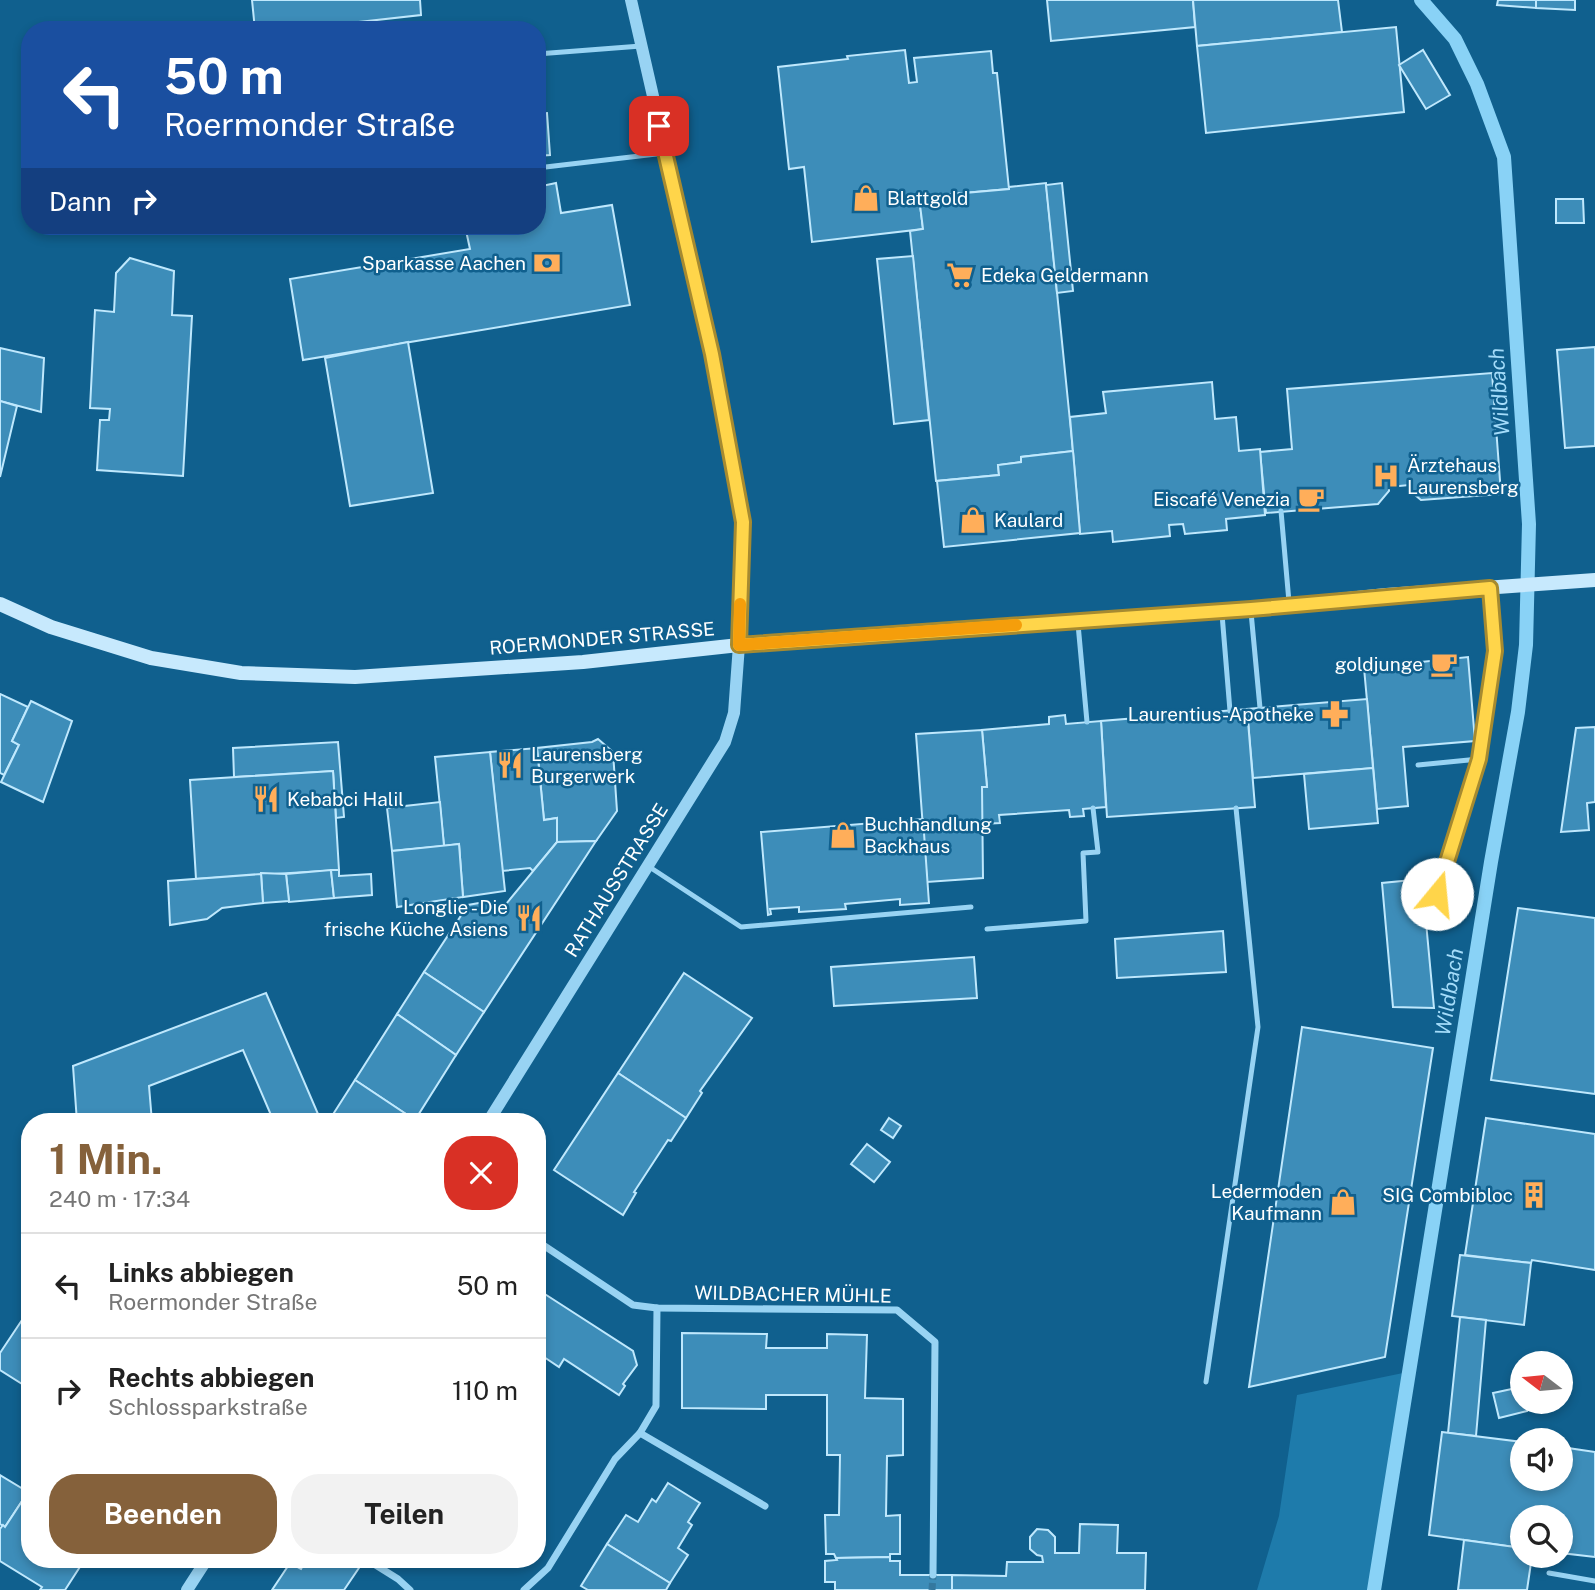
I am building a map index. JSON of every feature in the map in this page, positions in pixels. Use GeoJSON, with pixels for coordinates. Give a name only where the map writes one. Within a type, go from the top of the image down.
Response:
{"type":"FeatureCollection","features":[{"type":"Feature","properties":{"kind":"main road","name":"ROERMONDER STRASSE"},"geometry":{"type":"LineString","coordinates":[[0,604],[51,628],[151,658],[241,673],[355,677],[583,662],[739,645],[1251,609],[1595,580]]}},
{"type":"Feature","properties":{"kind":"street","name":"RATHAUSSTRASSE"},"geometry":{"type":"LineString","coordinates":[[494,1113],[725,742],[734,713],[743,522],[712,354],[631,0]]}},
{"type":"Feature","properties":{"kind":"street","name":"WILDBACHER MÜHLE"},"geometry":{"type":"LineString","coordinates":[[546,1247],[633,1305],[657,1308],[897,1310],[936,1342],[933,1575]]}},
{"type":"Feature","properties":{"kind":"street"},"geometry":{"type":"LineString","coordinates":[[524,1590],[548,1568],[615,1459],[640,1433],[656,1406],[657,1308]]}},
{"type":"Feature","properties":{"kind":"street"},"geometry":{"type":"LineString","coordinates":[[640,1433],[765,1506]]}},
{"type":"Feature","properties":{"kind":"street"},"geometry":{"type":"LineString","coordinates":[[187,1590],[201,1568]]}},
{"type":"Feature","properties":{"kind":"street"},"geometry":{"type":"LineString","coordinates":[[380,1568],[410,1590]]}},
{"type":"Feature","properties":{"kind":"lane"},"geometry":{"type":"LineString","coordinates":[[546,53],[641,46]]}},
{"type":"Feature","properties":{"kind":"lane"},"geometry":{"type":"LineString","coordinates":[[546,167],[665,153]]}},
{"type":"Feature","properties":{"kind":"lane"},"geometry":{"type":"LineString","coordinates":[[1281,511],[1289,605]]}},
{"type":"Feature","properties":{"kind":"lane"},"geometry":{"type":"LineString","coordinates":[[1437,894],[1479,759],[1495,651],[1490,588]]}},
{"type":"Feature","properties":{"kind":"lane"},"geometry":{"type":"LineString","coordinates":[[1251,609],[1260,708]]}},
{"type":"Feature","properties":{"kind":"lane"},"geometry":{"type":"LineString","coordinates":[[1222,611],[1230,710]]}},
{"type":"Feature","properties":{"kind":"lane"},"geometry":{"type":"LineString","coordinates":[[1078,621],[1087,722]]}},
{"type":"Feature","properties":{"kind":"lane"},"geometry":{"type":"LineString","coordinates":[[1418,765],[1479,759]]}},
{"type":"Feature","properties":{"kind":"lane"},"geometry":{"type":"LineString","coordinates":[[987,929],[1086,921],[1083,853],[1098,852],[1093,808]]}},
{"type":"Feature","properties":{"kind":"lane"},"geometry":{"type":"LineString","coordinates":[[1206,1382],[1258,1027],[1236,808]]}},
{"type":"Feature","properties":{"kind":"lane"},"geometry":{"type":"LineString","coordinates":[[648,866],[741,927],[971,907]]}},
{"type":"Feature","properties":{"kind":"lane"},"geometry":{"type":"LineString","coordinates":[[1549,1573],[1595,1581]]}},
{"type":"Feature","properties":{"kind":"shaded area"},"geometry":{"type":"Polygon","coordinates":[[[1403,1373],[1369,1590],[1257,1590],[1279,1516],[1297,1395],[1403,1373]]]}},
{"type":"Feature","properties":{"kind":"building"},"geometry":{"type":"Polygon","coordinates":[[[252,0],[420,0],[421,15],[367,21],[254,21],[252,0]]]}},
{"type":"Feature","properties":{"kind":"building"},"geometry":{"type":"Polygon","coordinates":[[[1047,0],[1193,0],[1195,27],[1051,41],[1047,0]]]}},
{"type":"Feature","properties":{"kind":"building"},"geometry":{"type":"Polygon","coordinates":[[[1193,0],[1338,0],[1342,32],[1197,46],[1193,0]]]}},
{"type":"Feature","properties":{"kind":"building"},"geometry":{"type":"Polygon","coordinates":[[[1498,0],[1536,0],[1536,8],[1497,5],[1498,0]]]}},
{"type":"Feature","properties":{"kind":"building"},"geometry":{"type":"Polygon","coordinates":[[[1536,0],[1575,0],[1575,10],[1536,8],[1536,0]]]}},
{"type":"Feature","properties":{"kind":"building"},"geometry":{"type":"Polygon","coordinates":[[[1396,27],[1404,112],[1206,133],[1197,46],[1396,27]]]}},
{"type":"Feature","properties":{"kind":"building"},"geometry":{"type":"Polygon","coordinates":[[[905,50],[909,83],[917,82],[914,58],[991,51],[993,73],[997,73],[1009,189],[919,197],[923,229],[812,242],[804,167],[789,169],[778,67],[905,50]]]}},
{"type":"Feature","properties":{"kind":"building"},"geometry":{"type":"Polygon","coordinates":[[[1423,50],[1450,95],[1426,109],[1399,65],[1423,50]]]}},
{"type":"Feature","properties":{"kind":"building"},"geometry":{"type":"Polygon","coordinates":[[[546,113],[550,155],[546,155],[546,113]]]}},
{"type":"Feature","properties":{"kind":"building"},"geometry":{"type":"Polygon","coordinates":[[[556,183],[561,213],[612,205],[630,305],[303,360],[290,279],[470,249],[467,235],[546,235],[546,185],[556,183]]]}},
{"type":"Feature","properties":{"kind":"building"},"geometry":{"type":"Polygon","coordinates":[[[1046,183],[1073,451],[1021,457],[1021,462],[998,465],[999,475],[936,481],[910,231],[923,229],[919,197],[1046,183]]]}},
{"type":"Feature","properties":{"kind":"building"},"geometry":{"type":"Polygon","coordinates":[[[1062,183],[1073,291],[1057,293],[1046,185],[1062,183]]]}},
{"type":"Feature","properties":{"kind":"building"},"geometry":{"type":"Polygon","coordinates":[[[1556,199],[1583,199],[1584,223],[1556,223],[1556,199]]]}},
{"type":"Feature","properties":{"kind":"building"},"geometry":{"type":"Polygon","coordinates":[[[913,256],[929,420],[894,424],[877,259],[913,256]]]}},
{"type":"Feature","properties":{"kind":"building"},"geometry":{"type":"Polygon","coordinates":[[[130,258],[174,271],[172,315],[192,316],[183,476],[97,470],[100,420],[109,420],[110,409],[90,408],[95,310],[114,312],[116,273],[130,258]]]}},
{"type":"Feature","properties":{"kind":"building"},"geometry":{"type":"Polygon","coordinates":[[[408,342],[433,493],[350,506],[325,358],[408,342]]]}},
{"type":"Feature","properties":{"kind":"building"},"geometry":{"type":"Polygon","coordinates":[[[1595,347],[1595,446],[1565,448],[1557,350],[1595,347]]]}},
{"type":"Feature","properties":{"kind":"building"},"geometry":{"type":"Polygon","coordinates":[[[0,348],[44,358],[41,412],[0,401],[0,348]]]}},
{"type":"Feature","properties":{"kind":"building"},"geometry":{"type":"Polygon","coordinates":[[[1492,373],[1501,494],[1421,500],[1409,490],[1409,485],[1389,487],[1389,491],[1378,504],[1266,513],[1260,452],[1292,449],[1287,389],[1492,373]]]}},
{"type":"Feature","properties":{"kind":"building"},"geometry":{"type":"Polygon","coordinates":[[[1212,382],[1215,419],[1236,417],[1239,451],[1260,449],[1265,515],[1226,519],[1227,530],[1185,534],[1183,524],[1169,525],[1170,536],[1113,542],[1112,531],[1080,534],[1070,417],[1106,413],[1103,392],[1212,382]]]}},
{"type":"Feature","properties":{"kind":"building"},"geometry":{"type":"Polygon","coordinates":[[[0,401],[17,406],[0,477],[0,401]]]}},
{"type":"Feature","properties":{"kind":"building"},"geometry":{"type":"Polygon","coordinates":[[[1073,451],[1080,533],[944,547],[937,481],[999,475],[998,465],[1021,462],[1021,457],[1073,451]]]}},
{"type":"Feature","properties":{"kind":"building"},"geometry":{"type":"Polygon","coordinates":[[[1468,657],[1475,741],[1403,747],[1408,806],[1377,809],[1364,668],[1468,657]]]}},
{"type":"Feature","properties":{"kind":"building"},"geometry":{"type":"Polygon","coordinates":[[[0,694],[28,707],[12,741],[19,745],[4,775],[0,773],[0,694]]]}},
{"type":"Feature","properties":{"kind":"building"},"geometry":{"type":"Polygon","coordinates":[[[1367,699],[1373,768],[1253,778],[1247,709],[1367,699]]]}},
{"type":"Feature","properties":{"kind":"building"},"geometry":{"type":"Polygon","coordinates":[[[31,701],[72,721],[43,802],[1,782],[19,745],[12,741],[31,701]]]}},
{"type":"Feature","properties":{"kind":"building"},"geometry":{"type":"Polygon","coordinates":[[[1247,709],[1255,807],[1107,817],[1101,721],[1247,709]]]}},
{"type":"Feature","properties":{"kind":"building"},"geometry":{"type":"Polygon","coordinates":[[[1065,715],[1066,724],[1101,721],[1106,807],[1083,809],[1084,816],[1070,817],[1069,810],[999,815],[1000,823],[982,824],[982,787],[987,787],[982,730],[1049,724],[1049,717],[1065,715]]]}},
{"type":"Feature","properties":{"kind":"building"},"geometry":{"type":"Polygon","coordinates":[[[1595,727],[1595,802],[1587,803],[1589,830],[1561,832],[1576,728],[1595,727]]]}},
{"type":"Feature","properties":{"kind":"building"},"geometry":{"type":"Polygon","coordinates":[[[982,730],[987,787],[982,787],[983,878],[927,882],[916,734],[982,730]]]}},
{"type":"Feature","properties":{"kind":"building"},"geometry":{"type":"Polygon","coordinates":[[[598,739],[613,752],[617,811],[596,841],[557,842],[557,818],[544,820],[537,748],[598,739]]]}},
{"type":"Feature","properties":{"kind":"building"},"geometry":{"type":"Polygon","coordinates":[[[338,742],[344,817],[336,818],[333,771],[234,777],[233,748],[338,742]]]}},
{"type":"Feature","properties":{"kind":"building"},"geometry":{"type":"Polygon","coordinates":[[[537,748],[544,820],[557,818],[557,842],[533,871],[530,868],[502,871],[490,752],[537,748]]]}},
{"type":"Feature","properties":{"kind":"building"},"geometry":{"type":"Polygon","coordinates":[[[490,752],[505,891],[463,897],[459,844],[444,846],[435,757],[490,752]]]}},
{"type":"Feature","properties":{"kind":"building"},"geometry":{"type":"Polygon","coordinates":[[[1373,768],[1378,823],[1309,829],[1304,774],[1373,768]]]}},
{"type":"Feature","properties":{"kind":"building"},"geometry":{"type":"Polygon","coordinates":[[[333,771],[339,870],[196,879],[190,780],[333,771]]]}},
{"type":"Feature","properties":{"kind":"building"},"geometry":{"type":"Polygon","coordinates":[[[440,802],[444,846],[392,851],[387,808],[440,802]]]}},
{"type":"Feature","properties":{"kind":"building"},"geometry":{"type":"Polygon","coordinates":[[[923,819],[929,903],[900,905],[900,899],[845,904],[846,909],[799,912],[799,907],[770,909],[771,914],[768,915],[761,832],[923,819]]]}},
{"type":"Feature","properties":{"kind":"building"},"geometry":{"type":"Polygon","coordinates":[[[596,841],[484,1012],[424,972],[468,905],[490,901],[502,909],[557,842],[596,841]]]}},
{"type":"Feature","properties":{"kind":"building"},"geometry":{"type":"Polygon","coordinates":[[[459,844],[463,897],[397,907],[392,851],[459,844]]]}},
{"type":"Feature","properties":{"kind":"building"},"geometry":{"type":"Polygon","coordinates":[[[331,870],[334,898],[289,902],[286,874],[331,870]]]}},
{"type":"Feature","properties":{"kind":"building"},"geometry":{"type":"Polygon","coordinates":[[[331,870],[339,870],[339,876],[371,874],[372,895],[334,898],[331,870]]]}},
{"type":"Feature","properties":{"kind":"building"},"geometry":{"type":"Polygon","coordinates":[[[261,873],[286,874],[289,901],[263,903],[261,873]]]}},
{"type":"Feature","properties":{"kind":"building"},"geometry":{"type":"Polygon","coordinates":[[[261,874],[263,903],[222,908],[207,919],[170,925],[168,881],[261,874]]]}},
{"type":"Feature","properties":{"kind":"building"},"geometry":{"type":"Polygon","coordinates":[[[1422,879],[1434,1008],[1393,1007],[1382,883],[1422,879]]]}},
{"type":"Feature","properties":{"kind":"building"},"geometry":{"type":"Polygon","coordinates":[[[1518,908],[1595,918],[1595,1094],[1491,1080],[1518,908]]]}},
{"type":"Feature","properties":{"kind":"building"},"geometry":{"type":"Polygon","coordinates":[[[1223,931],[1226,972],[1117,978],[1115,939],[1223,931]]]}},
{"type":"Feature","properties":{"kind":"building"},"geometry":{"type":"Polygon","coordinates":[[[974,957],[977,998],[834,1006],[831,967],[974,957]]]}},
{"type":"Feature","properties":{"kind":"building"},"geometry":{"type":"Polygon","coordinates":[[[424,972],[484,1012],[456,1055],[397,1014],[424,972]]]}},
{"type":"Feature","properties":{"kind":"building"},"geometry":{"type":"Polygon","coordinates":[[[684,973],[752,1018],[700,1091],[702,1093],[686,1118],[618,1073],[684,973]]]}},
{"type":"Feature","properties":{"kind":"building"},"geometry":{"type":"Polygon","coordinates":[[[266,993],[318,1113],[270,1113],[243,1050],[149,1086],[151,1113],[76,1113],[73,1066],[266,993]]]}},
{"type":"Feature","properties":{"kind":"building"},"geometry":{"type":"Polygon","coordinates":[[[397,1014],[456,1055],[419,1113],[404,1113],[355,1080],[397,1014]]]}},
{"type":"Feature","properties":{"kind":"building","name":"Ledermoden Kaufmann"},"geometry":{"type":"Polygon","coordinates":[[[1302,1027],[1433,1048],[1385,1357],[1249,1387],[1302,1027]]]}},
{"type":"Feature","properties":{"kind":"building"},"geometry":{"type":"Polygon","coordinates":[[[618,1073],[686,1118],[634,1192],[636,1193],[623,1215],[554,1170],[618,1073]]]}},
{"type":"Feature","properties":{"kind":"building"},"geometry":{"type":"Polygon","coordinates":[[[355,1080],[404,1113],[334,1113],[355,1080]]]}},
{"type":"Feature","properties":{"kind":"building"},"geometry":{"type":"Polygon","coordinates":[[[889,1118],[901,1126],[893,1138],[881,1130],[889,1118]]]}},
{"type":"Feature","properties":{"kind":"building","name":"SIG Combibloc"},"geometry":{"type":"Polygon","coordinates":[[[1486,1118],[1595,1134],[1595,1270],[1532,1260],[1531,1263],[1465,1255],[1486,1118]]]}},
{"type":"Feature","properties":{"kind":"building"},"geometry":{"type":"Polygon","coordinates":[[[867,1144],[890,1162],[874,1182],[851,1164],[867,1144]]]}},
{"type":"Feature","properties":{"kind":"building"},"geometry":{"type":"Polygon","coordinates":[[[1460,1255],[1531,1263],[1524,1325],[1452,1316],[1460,1255]]]}},
{"type":"Feature","properties":{"kind":"building"},"geometry":{"type":"Polygon","coordinates":[[[546,1295],[633,1351],[637,1365],[623,1384],[625,1386],[619,1395],[564,1359],[559,1367],[546,1358],[546,1295]]]}},
{"type":"Feature","properties":{"kind":"building"},"geometry":{"type":"Polygon","coordinates":[[[1460,1317],[1486,1320],[1476,1436],[1448,1433],[1460,1317]]]}},
{"type":"Feature","properties":{"kind":"building"},"geometry":{"type":"Polygon","coordinates":[[[21,1322],[21,1383],[0,1370],[0,1353],[21,1322]]]}},
{"type":"Feature","properties":{"kind":"building"},"geometry":{"type":"Polygon","coordinates":[[[682,1333],[767,1334],[766,1348],[827,1348],[827,1334],[867,1335],[865,1398],[903,1399],[903,1455],[887,1456],[886,1516],[900,1515],[900,1554],[890,1554],[890,1557],[836,1558],[834,1554],[826,1554],[825,1515],[839,1515],[840,1455],[827,1455],[827,1395],[766,1395],[766,1409],[682,1408],[682,1333]]]}},
{"type":"Feature","properties":{"kind":"building"},"geometry":{"type":"Polygon","coordinates":[[[1510,1389],[1510,1414],[1515,1414],[1499,1418],[1493,1393],[1510,1389]]]}},
{"type":"Feature","properties":{"kind":"building"},"geometry":{"type":"Polygon","coordinates":[[[1442,1432],[1510,1440],[1510,1491],[1573,1491],[1573,1449],[1595,1452],[1595,1557],[1573,1554],[1573,1505],[1510,1505],[1510,1546],[1429,1535],[1442,1432]]]}},
{"type":"Feature","properties":{"kind":"building"},"geometry":{"type":"Polygon","coordinates":[[[0,1475],[21,1488],[21,1503],[5,1527],[0,1524],[0,1475]]]}},
{"type":"Feature","properties":{"kind":"building"},"geometry":{"type":"Polygon","coordinates":[[[668,1483],[700,1503],[688,1522],[692,1525],[678,1548],[688,1555],[670,1583],[607,1544],[626,1515],[638,1522],[652,1499],[656,1502],[668,1483]]]}},
{"type":"Feature","properties":{"kind":"building"},"geometry":{"type":"Polygon","coordinates":[[[21,1503],[21,1568],[79,1568],[65,1590],[40,1590],[42,1587],[0,1561],[0,1529],[3,1525],[5,1527],[21,1503]]]}},
{"type":"Feature","properties":{"kind":"building"},"geometry":{"type":"Polygon","coordinates":[[[1080,1524],[1118,1525],[1117,1553],[1146,1553],[1145,1590],[952,1590],[952,1575],[1006,1576],[1007,1562],[1043,1562],[1042,1556],[1030,1549],[1030,1537],[1037,1529],[1048,1530],[1055,1537],[1055,1553],[1079,1553],[1080,1524]]]}},
{"type":"Feature","properties":{"kind":"building"},"geometry":{"type":"Polygon","coordinates":[[[1464,1540],[1510,1546],[1510,1568],[1530,1568],[1527,1590],[1458,1590],[1464,1540]]]}},
{"type":"Feature","properties":{"kind":"building"},"geometry":{"type":"Polygon","coordinates":[[[607,1544],[670,1583],[666,1590],[588,1590],[581,1586],[607,1544]]]}},
{"type":"Feature","properties":{"kind":"building"},"geometry":{"type":"Polygon","coordinates":[[[890,1557],[890,1561],[900,1561],[900,1575],[952,1575],[952,1590],[835,1590],[835,1582],[825,1582],[825,1561],[837,1560],[836,1558],[890,1557]]]}},
{"type":"Feature","properties":{"kind":"building"},"geometry":{"type":"Polygon","coordinates":[[[287,1568],[359,1568],[344,1590],[272,1590],[287,1568]]]}},
{"type":"Feature","properties":{"kind":"waterway","name":"Wildbach"},"geometry":{"type":"LineString","coordinates":[[1374,1590],[1491,862],[1518,712],[1526,645],[1529,524],[1504,157],[1477,84],[1455,39],[1421,0]]}},
{"type":"Feature","properties":{"kind":"tunnel"},"geometry":{"type":"LineString","coordinates":[[932,1590],[933,1575]]}},
{"type":"Feature","properties":{"kind":"slow traffic"},"geometry":{"type":"LineString","coordinates":[[740,604],[739,645],[1016,625]]}},
{"type":"Feature","properties":{"kind":"place","name":"Blattgold"},"geometry":{"type":"Point","coordinates":[866,198]}},
{"type":"Feature","properties":{"kind":"place","name":"Sparkasse Aachen"},"geometry":{"type":"Point","coordinates":[547,263]}},
{"type":"Feature","properties":{"kind":"place","name":"Edeka Geldermann"},"geometry":{"type":"Point","coordinates":[960,275]}},
{"type":"Feature","properties":{"kind":"place","name":"Ärztehaus Laurensberg"},"geometry":{"type":"Point","coordinates":[1386,476]}},
{"type":"Feature","properties":{"kind":"place","name":"Eiscafé Venezia"},"geometry":{"type":"Point","coordinates":[1311,499]}},
{"type":"Feature","properties":{"kind":"place","name":"Kaulard"},"geometry":{"type":"Point","coordinates":[973,520]}},
{"type":"Feature","properties":{"kind":"place","name":"goldjunge"},"geometry":{"type":"Point","coordinates":[1444,664]}},
{"type":"Feature","properties":{"kind":"place","name":"Laurentius-Apotheke"},"geometry":{"type":"Point","coordinates":[1335,714]}},
{"type":"Feature","properties":{"kind":"place","name":"Laurensberg Burgerwerk"},"geometry":{"type":"Point","coordinates":[510,765]}},
{"type":"Feature","properties":{"kind":"place","name":"Kebabci Halil"},"geometry":{"type":"Point","coordinates":[266,799]}},
{"type":"Feature","properties":{"kind":"place","name":"Buchhandlung Backhaus"},"geometry":{"type":"Point","coordinates":[843,835]}},
{"type":"Feature","properties":{"kind":"place","name":"Longlie - Die frische Küche Asiens"},"geometry":{"type":"Point","coordinates":[529,918]}},
{"type":"Feature","properties":{"kind":"place","name":"SIG Combibloc"},"geometry":{"type":"Point","coordinates":[1534,1195]}},
{"type":"Feature","properties":{"kind":"place","name":"Ledermoden Kaufmann"},"geometry":{"type":"Point","coordinates":[1343,1202]}},
{"type":"Feature","properties":{"kind":"route"},"geometry":{"type":"LineString","coordinates":[[659,126],[712,354],[743,522],[739,645],[1251,609],[1386,595],[1490,588],[1495,651],[1479,759],[1437,894]]}}]}
